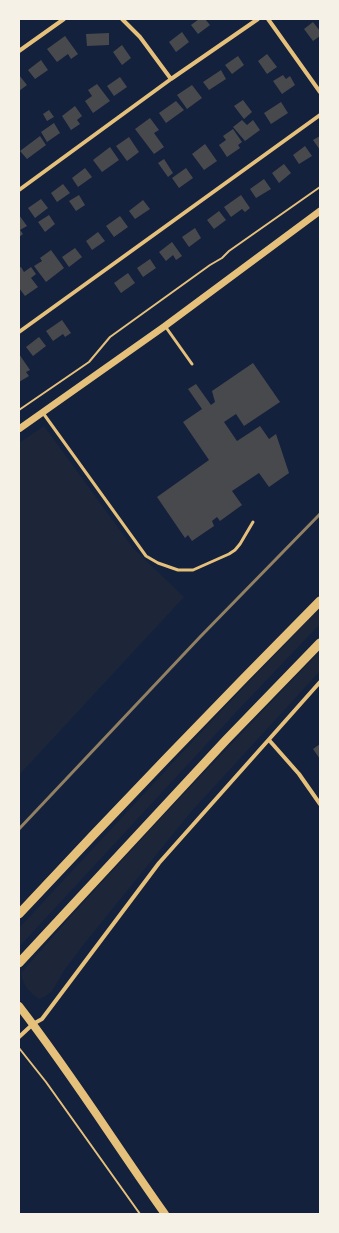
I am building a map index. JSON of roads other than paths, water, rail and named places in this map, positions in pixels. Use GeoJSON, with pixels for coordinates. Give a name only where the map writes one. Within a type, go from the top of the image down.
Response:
{"type":"FeatureCollection","features":[{"type":"Feature","properties":{"kind":"main road"},"geometry":{"type":"LineString","coordinates":[[19,914],[115,810],[320,601]]}},
{"type":"Feature","properties":{"kind":"main road"},"geometry":{"type":"LineString","coordinates":[[19,963],[226,740],[320,643]]}},
{"type":"Feature","properties":{"kind":"main road"},"geometry":{"type":"LineString","coordinates":[[19,1006],[61,1062],[164,1214]]}},
{"type":"Feature","properties":{"kind":"street"},"geometry":{"type":"LineString","coordinates":[[19,51],[64,19]]}},
{"type":"Feature","properties":{"kind":"street"},"geometry":{"type":"LineString","coordinates":[[122,19],[140,36],[171,80]]}},
{"type":"Feature","properties":{"kind":"street"},"geometry":{"type":"LineString","coordinates":[[19,190],[258,19]]}},
{"type":"Feature","properties":{"kind":"street"},"geometry":{"type":"LineString","coordinates":[[268,19],[320,92]]}},
{"type":"Feature","properties":{"kind":"street"},"geometry":{"type":"LineString","coordinates":[[19,332],[320,115]]}},
{"type":"Feature","properties":{"kind":"street"},"geometry":{"type":"LineString","coordinates":[[19,429],[165,326],[320,210]]}},
{"type":"Feature","properties":{"kind":"street"},"geometry":{"type":"LineString","coordinates":[[19,1037],[33,1024],[42,1019],[159,863],[320,682]]}},
{"type":"Feature","properties":{"kind":"street"},"geometry":{"type":"LineString","coordinates":[[269,740],[299,774],[320,804]]}},
{"type":"Feature","properties":{"kind":"lane"},"geometry":{"type":"LineString","coordinates":[[165,326],[192,364]]}},
{"type":"Feature","properties":{"kind":"lane"},"geometry":{"type":"LineString","coordinates":[[42,412],[146,556],[158,563],[178,570],[193,570],[214,561],[235,550],[253,522]]}},
{"type":"Feature","properties":{"kind":"railway"},"geometry":{"type":"LineString","coordinates":[[19,829],[200,637],[320,514]]}}]}
